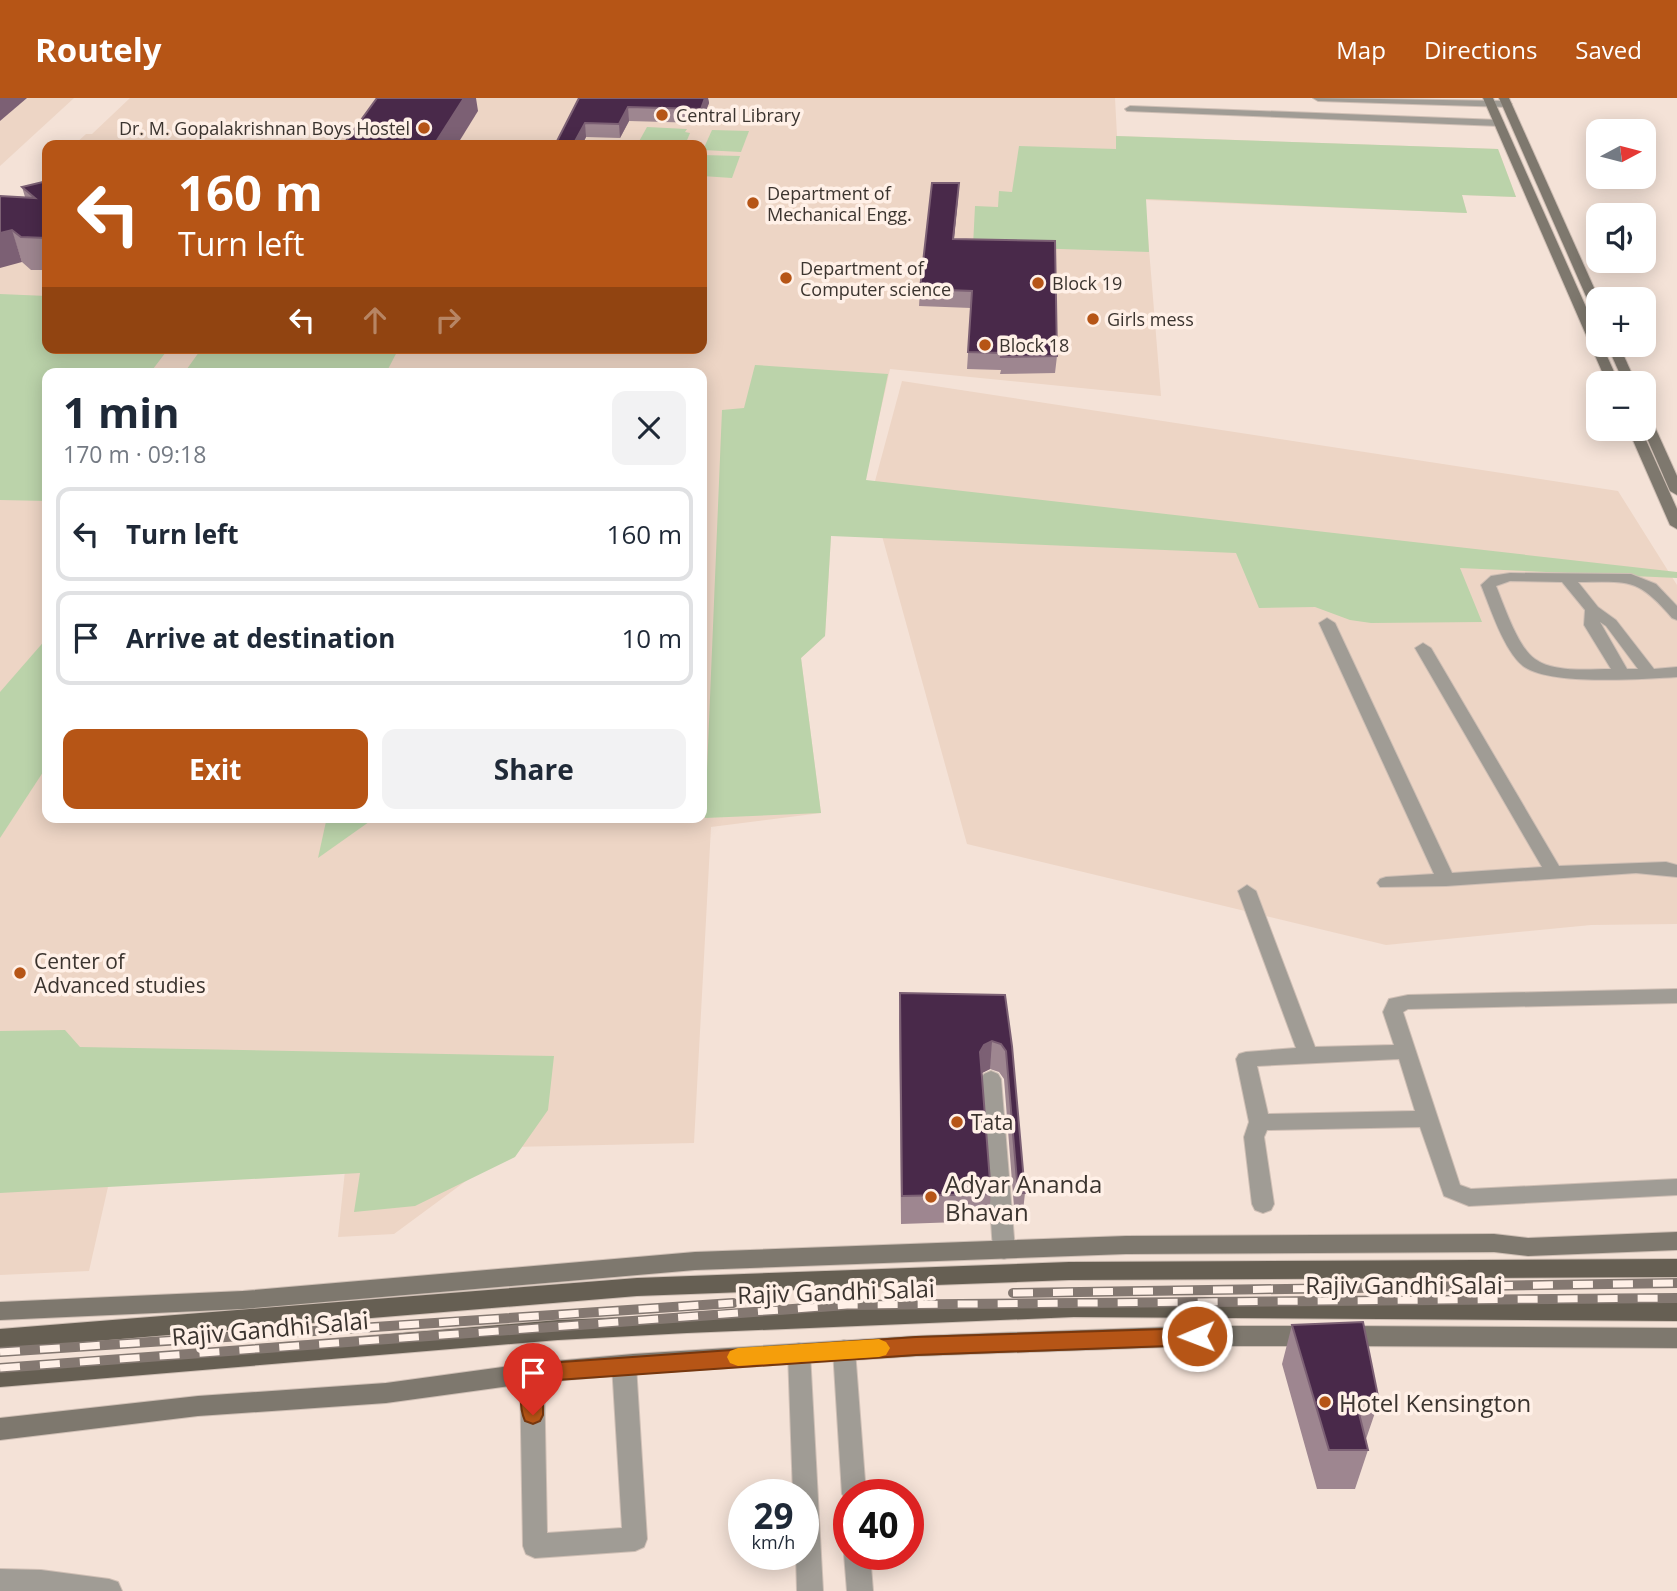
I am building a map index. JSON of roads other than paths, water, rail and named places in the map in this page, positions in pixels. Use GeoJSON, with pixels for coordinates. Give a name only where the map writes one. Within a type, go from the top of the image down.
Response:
{"type":"FeatureCollection","features":[{"type":"Feature","properties":{"kind":"main road","name":"Rajiv Gandhi Salai"},"geometry":{"type":"LineString","coordinates":[[0,1339],[637,1287],[1069,1271],[1677,1268]]}},
{"type":"Feature","properties":{"kind":"main road","name":"Rajiv Gandhi Salai"},"geometry":{"type":"LineString","coordinates":[[0,1377],[558,1329],[1074,1308],[1677,1312]]}},
{"type":"Feature","properties":{"kind":"street"},"geometry":{"type":"LineString","coordinates":[[1320,98],[1506,101],[1588,287]]}},
{"type":"Feature","properties":{"kind":"street"},"geometry":{"type":"LineString","coordinates":[[1490,101],[1608,371]]}},
{"type":"Feature","properties":{"kind":"street"},"geometry":{"type":"LineString","coordinates":[[1130,109],[1499,123]]}},
{"type":"Feature","properties":{"kind":"street"},"geometry":{"type":"LineString","coordinates":[[1639,441],[1677,525]]}},
{"type":"Feature","properties":{"kind":"street"},"geometry":{"type":"LineString","coordinates":[[1655,441],[1677,491]]}},
{"type":"Feature","properties":{"kind":"street"},"geometry":{"type":"LineString","coordinates":[[1677,615],[1653,588],[1640,580],[1510,577],[1496,579],[1488,585],[1524,659],[1531,664],[1546,670],[1622,674],[1677,672]]}},
{"type":"Feature","properties":{"kind":"street"},"geometry":{"type":"LineString","coordinates":[[1567,578],[1592,610],[1612,623],[1650,674]]}},
{"type":"Feature","properties":{"kind":"street"},"geometry":{"type":"LineString","coordinates":[[1592,610],[1592,625],[1622,674]]}},
{"type":"Feature","properties":{"kind":"street"},"geometry":{"type":"LineString","coordinates":[[1328,623],[1446,880]]}},
{"type":"Feature","properties":{"kind":"street"},"geometry":{"type":"LineString","coordinates":[[1423,648],[1554,873]]}},
{"type":"Feature","properties":{"kind":"street"},"geometry":{"type":"LineString","coordinates":[[1386,883],[1636,867],[1677,871]]}},
{"type":"Feature","properties":{"kind":"street"},"geometry":{"type":"LineString","coordinates":[[1247,891],[1308,1055]]}},
{"type":"Feature","properties":{"kind":"street"},"geometry":{"type":"LineString","coordinates":[[1677,996],[1396,1004],[1392,1012],[1451,1190],[1469,1198],[1677,1187]]}},
{"type":"Feature","properties":{"kind":"street"},"geometry":{"type":"LineString","coordinates":[[1263,1204],[1254,1137],[1259,1122],[1246,1059],[1405,1052]]}},
{"type":"Feature","properties":{"kind":"street"},"geometry":{"type":"LineString","coordinates":[[992,1079],[1004,1250]]}},
{"type":"Feature","properties":{"kind":"street"},"geometry":{"type":"LineString","coordinates":[[1259,1122],[1427,1119]]}},
{"type":"Feature","properties":{"kind":"street"},"geometry":{"type":"LineString","coordinates":[[0,1311],[243,1300],[695,1261],[1270,1242],[1494,1243],[1528,1247],[1677,1241]]}},
{"type":"Feature","properties":{"kind":"street"},"geometry":{"type":"LineString","coordinates":[[0,1429],[198,1406],[386,1393],[531,1373],[844,1350],[1197,1336],[1677,1338]]}},
{"type":"Feature","properties":{"kind":"street"},"geometry":{"type":"LineString","coordinates":[[844,1350],[853,1479]]}},
{"type":"Feature","properties":{"kind":"street"},"geometry":{"type":"LineString","coordinates":[[799,1353],[810,1591]]}},
{"type":"Feature","properties":{"kind":"street"},"geometry":{"type":"LineString","coordinates":[[531,1373],[535,1546],[635,1539],[624,1365]]}},
{"type":"Feature","properties":{"kind":"street"},"geometry":{"type":"LineString","coordinates":[[859,1570],[860,1591]]}},
{"type":"Feature","properties":{"kind":"street"},"geometry":{"type":"LineString","coordinates":[[0,1581],[41,1582],[97,1590]]}},
{"type":"Feature","properties":{"kind":"railway"},"geometry":{"type":"LineString","coordinates":[[1013,1293],[1677,1283]]}},
{"type":"Feature","properties":{"kind":"railway"},"geometry":{"type":"LineString","coordinates":[[0,1368],[847,1305],[1677,1298]]}},
{"type":"Feature","properties":{"kind":"railway"},"geometry":{"type":"LineString","coordinates":[[0,1352],[733,1303]]}},
{"type":"Feature","properties":{"kind":"place","name":"Central Library"},"geometry":{"type":"Point","coordinates":[662,115]}},
{"type":"Feature","properties":{"kind":"place","name":"Dr. M. Gopalakrishnan Boys Hostel"},"geometry":{"type":"Point","coordinates":[424,128]}},
{"type":"Feature","properties":{"kind":"place","name":"Department of Mechanical Engg."},"geometry":{"type":"Point","coordinates":[753,203]}},
{"type":"Feature","properties":{"kind":"place","name":"Department of Computer science"},"geometry":{"type":"Point","coordinates":[786,278]}},
{"type":"Feature","properties":{"kind":"place","name":"Block 19"},"geometry":{"type":"Point","coordinates":[1038,283]}},
{"type":"Feature","properties":{"kind":"place","name":"Girls mess"},"geometry":{"type":"Point","coordinates":[1093,319]}},
{"type":"Feature","properties":{"kind":"place","name":"Block 18"},"geometry":{"type":"Point","coordinates":[985,345]}},
{"type":"Feature","properties":{"kind":"place","name":"Center of Advanced studies"},"geometry":{"type":"Point","coordinates":[20,973]}},
{"type":"Feature","properties":{"kind":"place","name":"Tata"},"geometry":{"type":"Point","coordinates":[957,1122]}},
{"type":"Feature","properties":{"kind":"place","name":"Adyar Ananda Bhavan"},"geometry":{"type":"Point","coordinates":[931,1197]}},
{"type":"Feature","properties":{"kind":"place","name":"Hotel Kensington"},"geometry":{"type":"Point","coordinates":[1325,1402]}}]}
